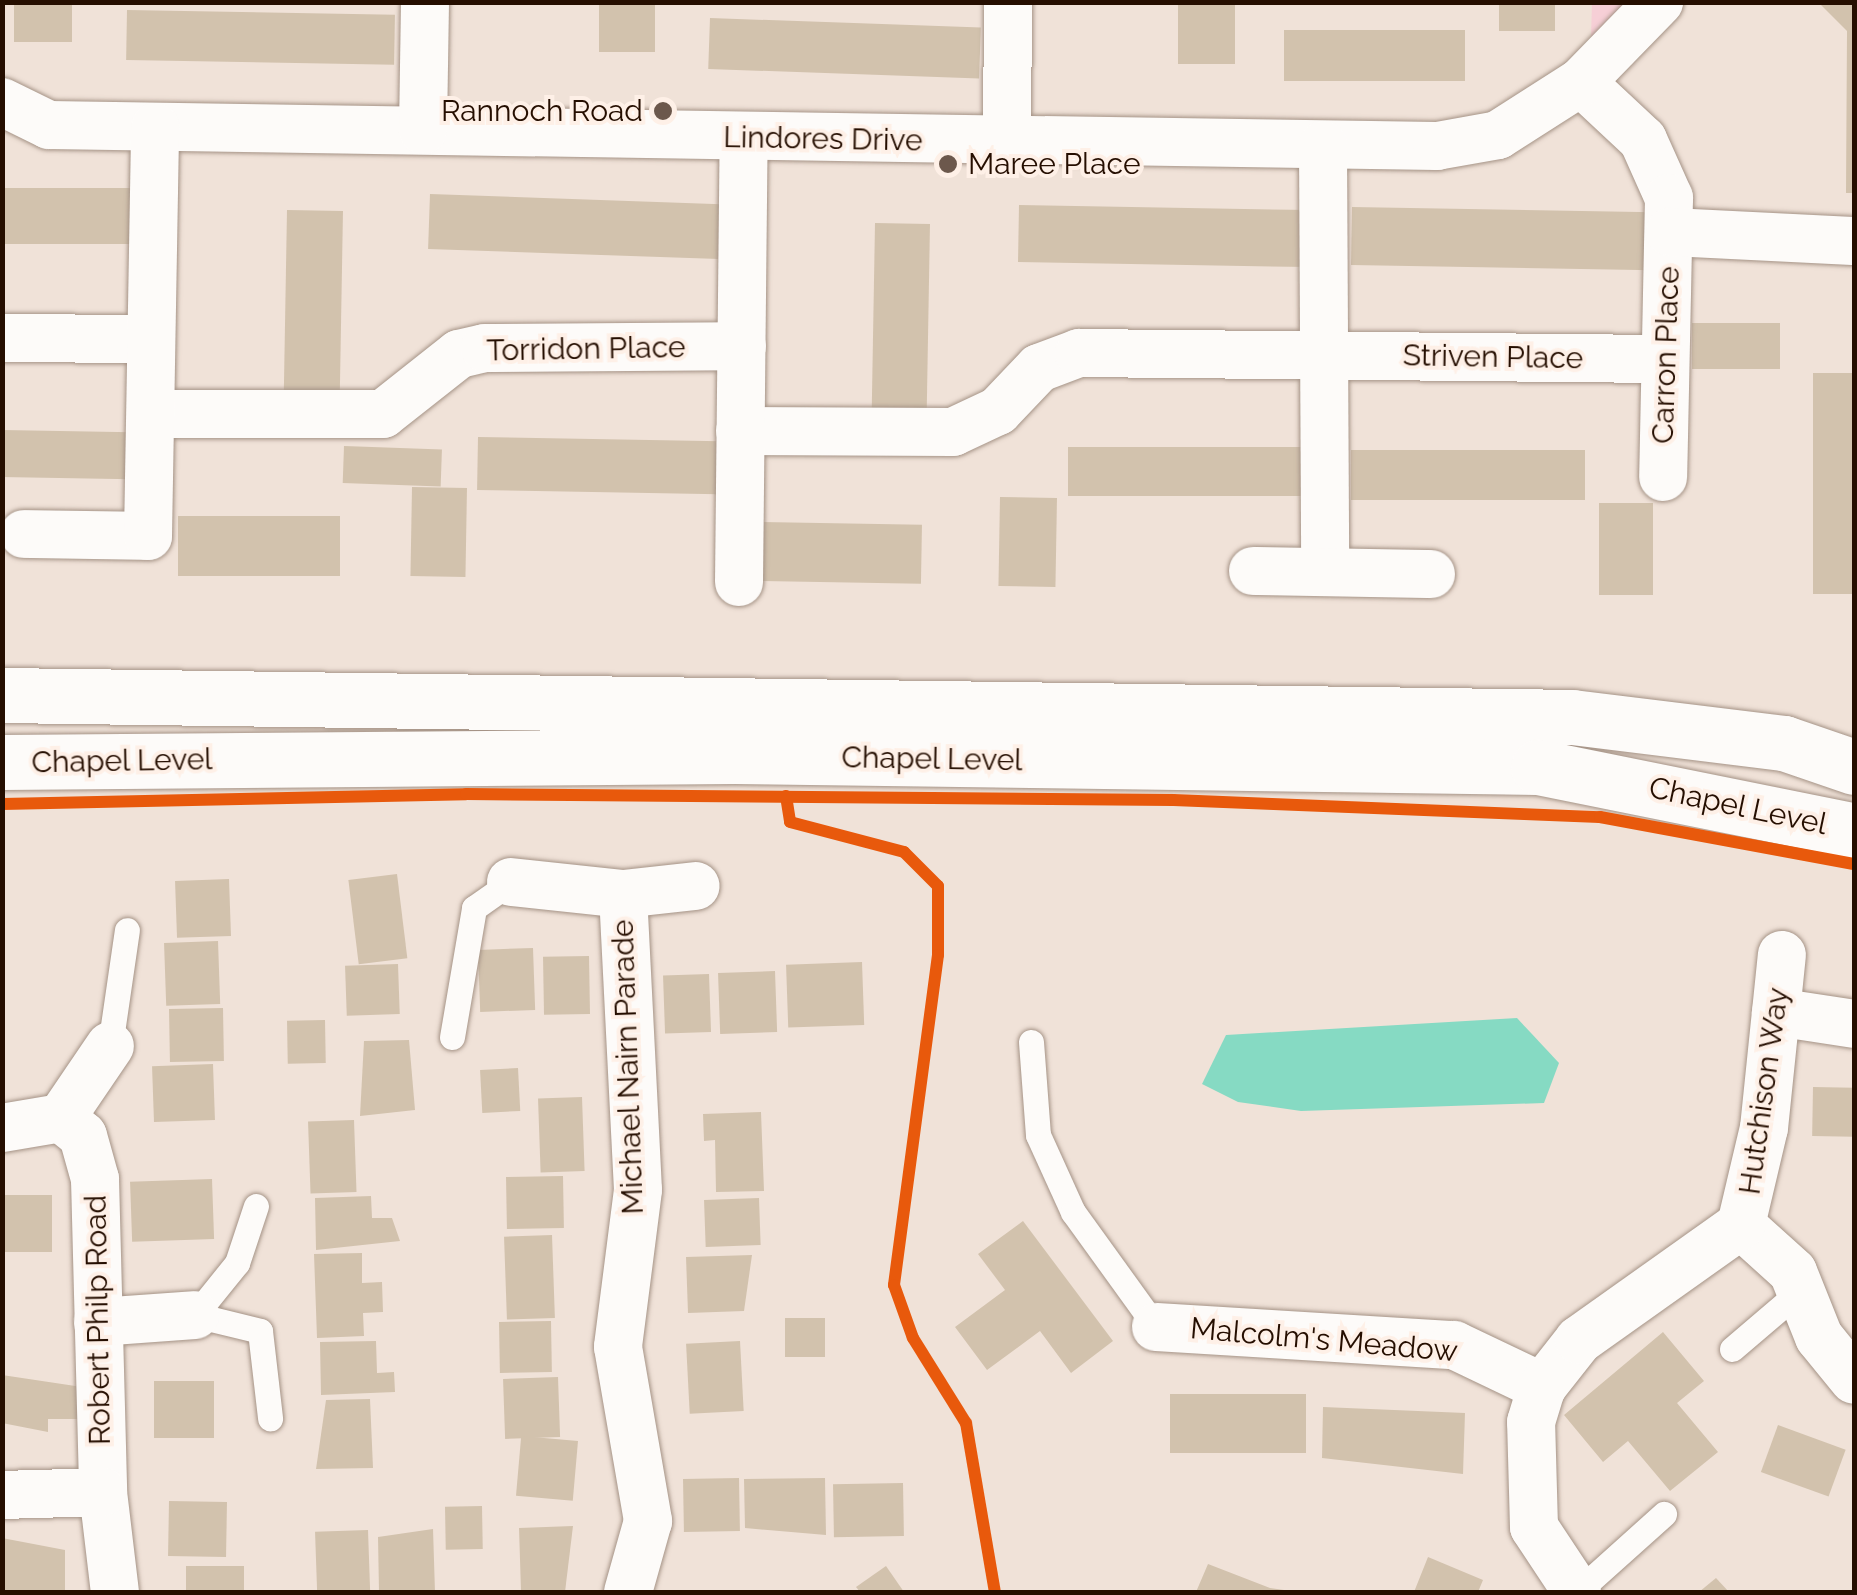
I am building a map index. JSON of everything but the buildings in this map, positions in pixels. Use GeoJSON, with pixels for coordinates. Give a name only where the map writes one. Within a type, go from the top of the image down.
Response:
{"type":"FeatureCollection","features":[{"type":"Feature","properties":{"kind":"main road","name":"Chapel Level"},"geometry":{"type":"LineString","coordinates":[[2,694],[1572,718],[1784,743],[1854,766]]}},
{"type":"Feature","properties":{"kind":"main road","name":"Chapel Level"},"geometry":{"type":"LineString","coordinates":[[2,762],[735,756],[1538,767],[1854,831]]}},
{"type":"Feature","properties":{"kind":"street"},"geometry":{"type":"LineString","coordinates":[[424,130],[425,2]]}},
{"type":"Feature","properties":{"kind":"street"},"geometry":{"type":"LineString","coordinates":[[1007,142],[1008,2]]}},
{"type":"Feature","properties":{"kind":"street","name":"Lindores Drive"},"geometry":{"type":"LineString","coordinates":[[2,102],[49,125],[1438,146],[1498,135],[1581,82],[1659,2]]}},
{"type":"Feature","properties":{"kind":"street","name":"Carron Place"},"geometry":{"type":"LineString","coordinates":[[1581,82],[1661,166],[1670,232],[1662,359],[1663,477]]}},
{"type":"Feature","properties":{"kind":"street"},"geometry":{"type":"LineString","coordinates":[[24,534],[148,536],[154,127]]}},
{"type":"Feature","properties":{"kind":"street"},"geometry":{"type":"LineString","coordinates":[[739,582],[744,138]]}},
{"type":"Feature","properties":{"kind":"street"},"geometry":{"type":"LineString","coordinates":[[1323,145],[1324,572]]}},
{"type":"Feature","properties":{"kind":"street","name":"Carron Place"},"geometry":{"type":"LineString","coordinates":[[1670,232],[1854,240]]}},
{"type":"Feature","properties":{"kind":"street"},"geometry":{"type":"LineString","coordinates":[[2,338],[151,339]]}},
{"type":"Feature","properties":{"kind":"street","name":"Torridon Place"},"geometry":{"type":"LineString","coordinates":[[151,414],[383,414],[459,354],[485,348],[742,346]]}},
{"type":"Feature","properties":{"kind":"street"},"geometry":{"type":"LineString","coordinates":[[740,431],[953,432],[998,411],[1040,368],[1079,353],[1325,356]]}},
{"type":"Feature","properties":{"kind":"street","name":"Striven Place"},"geometry":{"type":"LineString","coordinates":[[1325,356],[1662,359]]}},
{"type":"Feature","properties":{"kind":"street"},"geometry":{"type":"LineString","coordinates":[[1252,570],[1430,574]]}},
{"type":"Feature","properties":{"kind":"street"},"geometry":{"type":"LineString","coordinates":[[511,882],[623,894],[696,886]]}},
{"type":"Feature","properties":{"kind":"street","name":"Michael Nairn Parade"},"geometry":{"type":"LineString","coordinates":[[623,894],[638,1190],[618,1347],[648,1520],[631,1592]]}},
{"type":"Feature","properties":{"kind":"street","name":"Hutchison Way"},"geometry":{"type":"LineString","coordinates":[[1577,1592],[1534,1527],[1526,1456],[1542,1387],[1579,1340],[1741,1225],[1758,1166],[1782,955]]}},
{"type":"Feature","properties":{"kind":"street"},"geometry":{"type":"LineString","coordinates":[[1776,1012],[1854,1024]]}},
{"type":"Feature","properties":{"kind":"street"},"geometry":{"type":"LineString","coordinates":[[2,1128],[62,1118],[110,1046]]}},
{"type":"Feature","properties":{"kind":"street","name":"Robert Philp Road"},"geometry":{"type":"LineString","coordinates":[[62,1118],[83,1136],[95,1179],[103,1492],[116,1592]]}},
{"type":"Feature","properties":{"kind":"street"},"geometry":{"type":"LineString","coordinates":[[1741,1225],[1792,1272],[1819,1336],[1854,1380]]}},
{"type":"Feature","properties":{"kind":"street"},"geometry":{"type":"LineString","coordinates":[[98,1322],[196,1315]]}},
{"type":"Feature","properties":{"kind":"street","name":"Malcolm's Meadow"},"geometry":{"type":"LineString","coordinates":[[1156,1327],[1454,1346],[1542,1387]]}},
{"type":"Feature","properties":{"kind":"street"},"geometry":{"type":"LineString","coordinates":[[2,1495],[103,1492]]}},
{"type":"Feature","properties":{"kind":"lane"},"geometry":{"type":"LineString","coordinates":[[452,1037],[474,908],[511,882]]}},
{"type":"Feature","properties":{"kind":"lane"},"geometry":{"type":"LineString","coordinates":[[110,1046],[127,930]]}},
{"type":"Feature","properties":{"kind":"lane"},"geometry":{"type":"LineString","coordinates":[[1031,1042],[1038,1135],[1073,1212],[1156,1327]]}},
{"type":"Feature","properties":{"kind":"lane"},"geometry":{"type":"LineString","coordinates":[[256,1206],[236,1263],[196,1315],[260,1331],[270,1418]]}},
{"type":"Feature","properties":{"kind":"lane"},"geometry":{"type":"LineString","coordinates":[[1732,1348],[1800,1291]]}},
{"type":"Feature","properties":{"kind":"lane"},"geometry":{"type":"LineString","coordinates":[[1577,1592],[1664,1514]]}},
{"type":"Feature","properties":{"kind":"shaded area"},"geometry":{"type":"Polygon","coordinates":[[[1592,3],[1625,3],[1591,37],[1592,3]]]}},
{"type":"Feature","properties":{"kind":"water"},"geometry":{"type":"Polygon","coordinates":[[[1517,1018],[1559,1063],[1544,1103],[1301,1111],[1238,1102],[1202,1084],[1226,1035],[1517,1018]]]}},
{"type":"Feature","properties":{"kind":"cycle path"},"geometry":{"type":"LineString","coordinates":[[2,804],[466,794],[1173,800],[1600,817],[1854,864]]}},
{"type":"Feature","properties":{"kind":"cycle path"},"geometry":{"type":"LineString","coordinates":[[786,796],[790,822],[904,852],[938,886],[938,955],[894,1285],[913,1338],[966,1423],[995,1592]]}},
{"type":"Feature","properties":{"kind":"place","name":"Rannoch Road"},"geometry":{"type":"Point","coordinates":[663,111]}},
{"type":"Feature","properties":{"kind":"place","name":"Maree Place"},"geometry":{"type":"Point","coordinates":[948,164]}}]}
